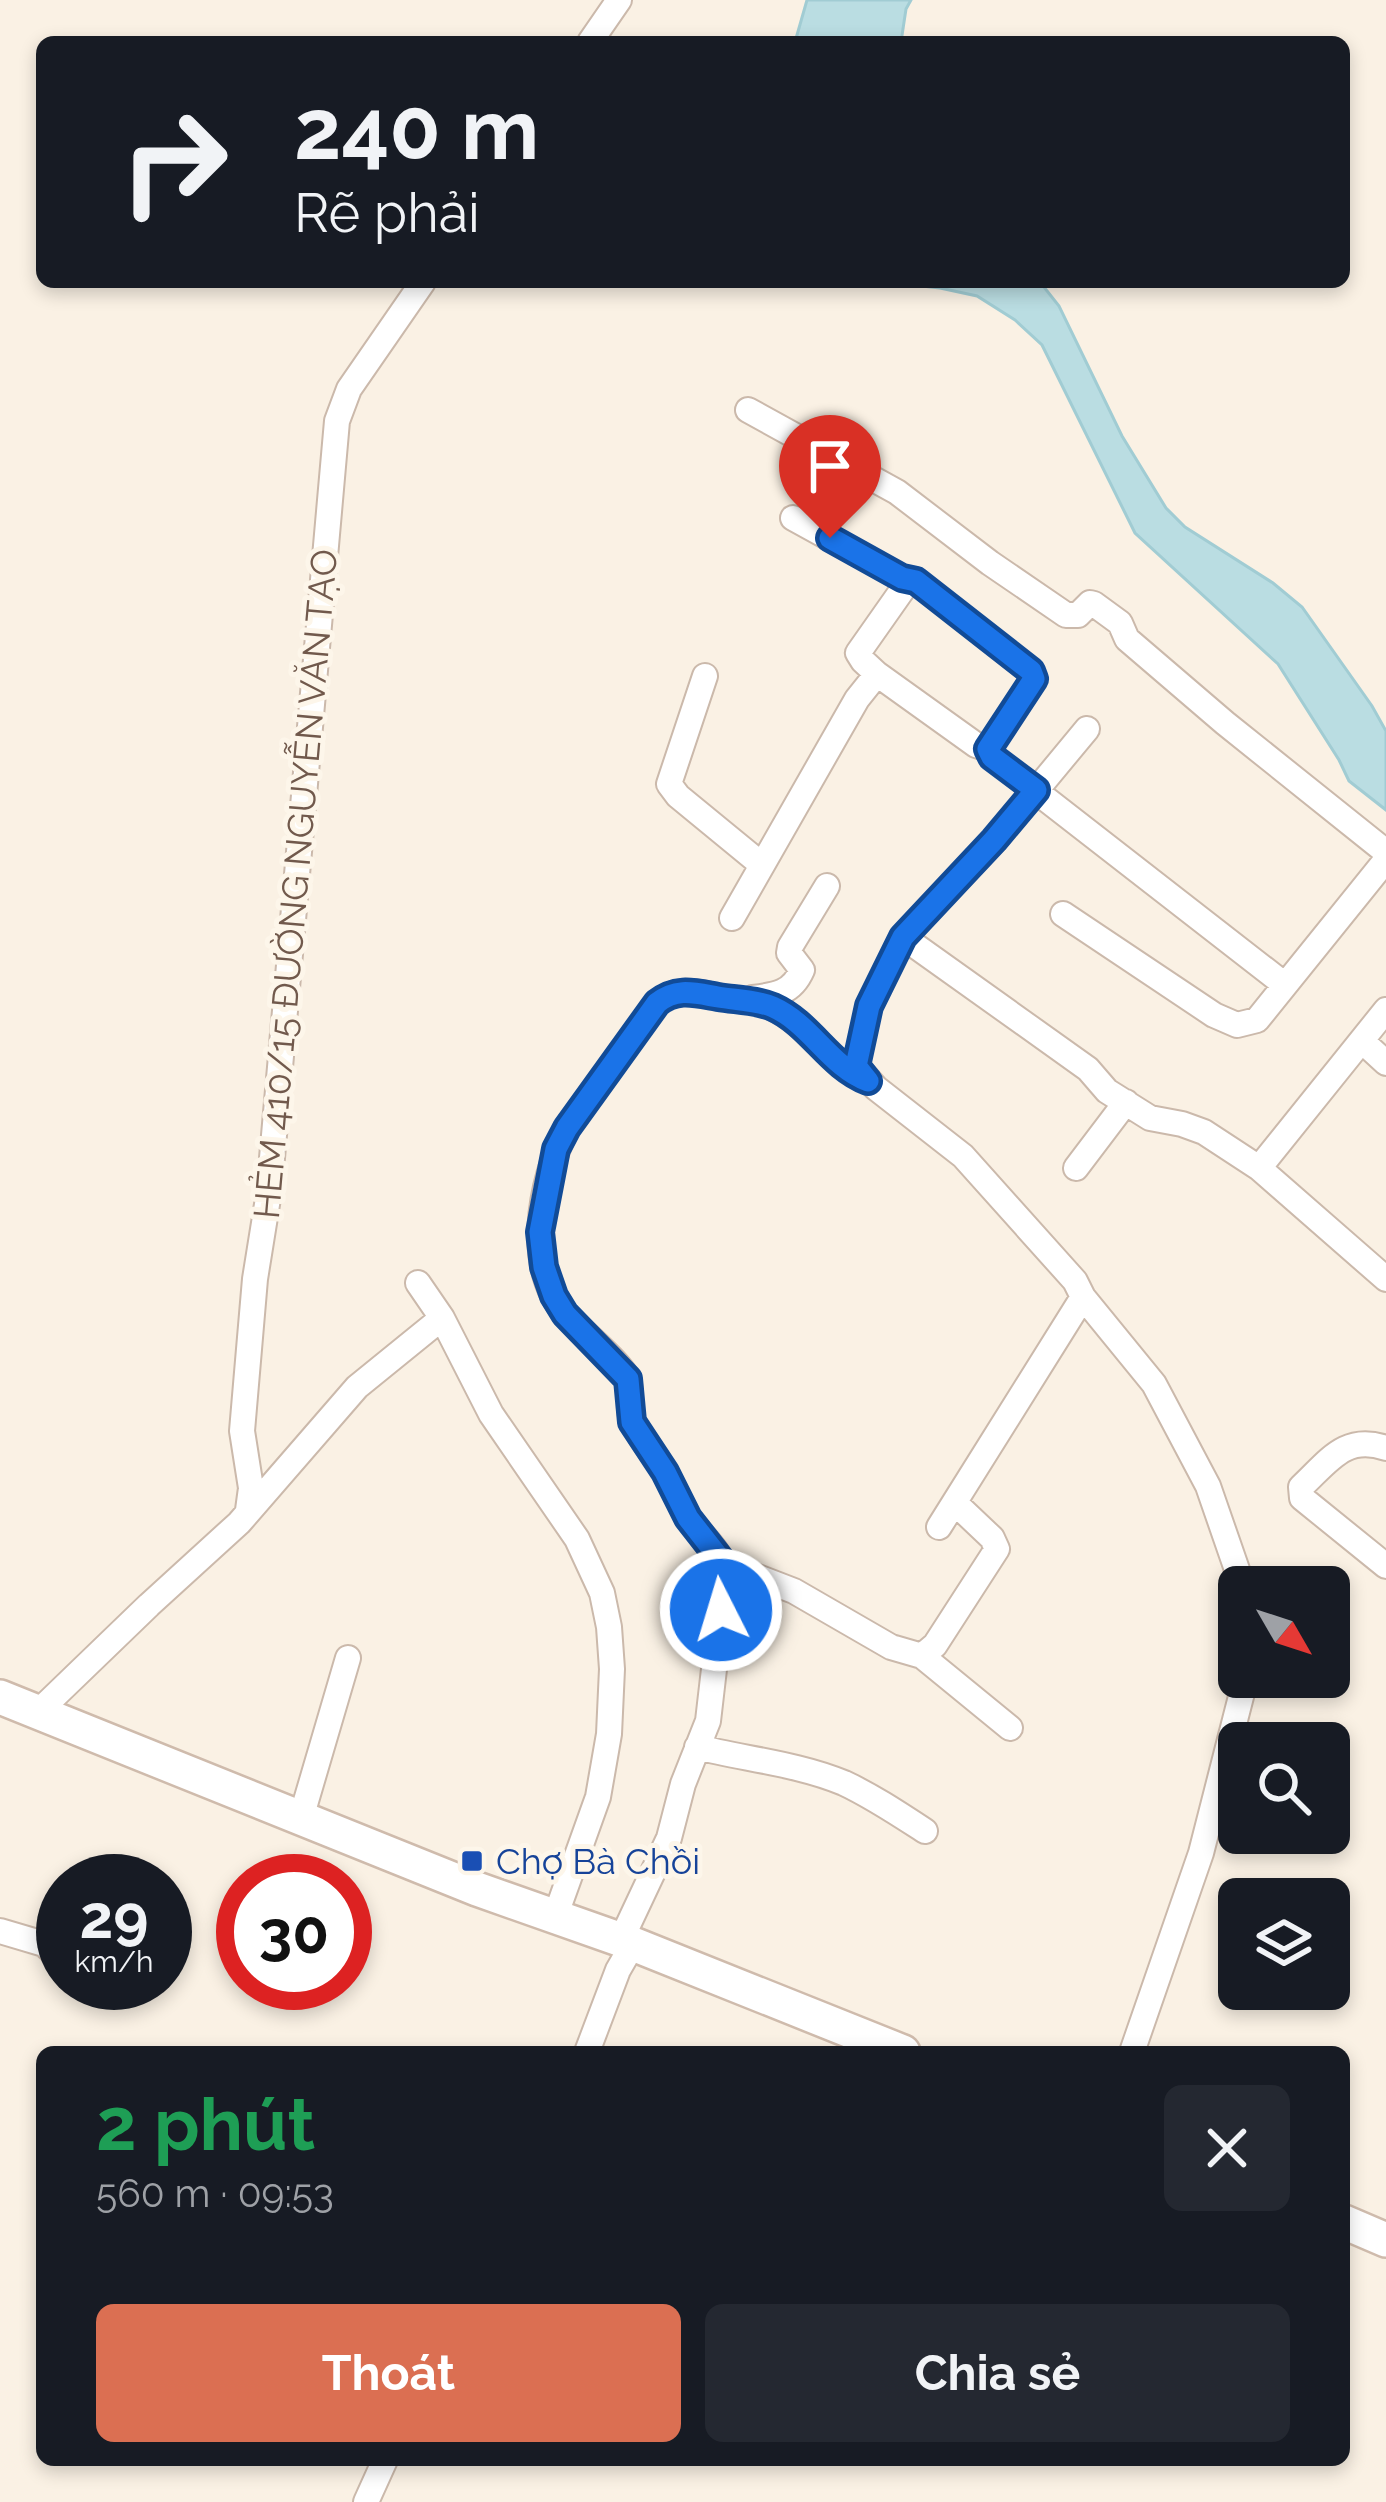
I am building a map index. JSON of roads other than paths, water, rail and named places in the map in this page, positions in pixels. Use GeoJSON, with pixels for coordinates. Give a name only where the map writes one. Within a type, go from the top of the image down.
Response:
{"type":"FeatureCollection","features":[{"type":"Feature","properties":{"kind":"main road"},"geometry":{"type":"LineString","coordinates":[[0,1697],[888,2046]]}},
{"type":"Feature","properties":{"kind":"main road"},"geometry":{"type":"LineString","coordinates":[[1350,2225],[1386,2240]]}},
{"type":"Feature","properties":{"kind":"street"},"geometry":{"type":"LineString","coordinates":[[594,36],[619,0]]}},
{"type":"Feature","properties":{"kind":"street","name":"HẺM 410/15 ĐƯỜNG NGUYỄN VĂN TẠO"},"geometry":{"type":"LineString","coordinates":[[248,1510],[251,1488],[242,1431],[255,1279],[269,1192],[337,422],[349,389],[419,288]]}},
{"type":"Feature","properties":{"kind":"street"},"geometry":{"type":"LineString","coordinates":[[748,410],[897,492],[1066,615],[1078,615],[1094,604],[1120,623],[1127,639],[1386,856],[1257,1020],[1237,1025],[1214,1015],[1064,914]]}},
{"type":"Feature","properties":{"kind":"street"},"geometry":{"type":"LineString","coordinates":[[793,518],[916,581],[1031,671],[1034,679],[988,749]]}},
{"type":"Feature","properties":{"kind":"street"},"geometry":{"type":"LineString","coordinates":[[910,579],[858,652],[863,661],[976,745],[988,749],[992,757],[1285,985]]}},
{"type":"Feature","properties":{"kind":"street"},"geometry":{"type":"LineString","coordinates":[[732,918],[857,699],[877,674]]}},
{"type":"Feature","properties":{"kind":"street"},"geometry":{"type":"LineString","coordinates":[[705,676],[669,784],[761,866]]}},
{"type":"Feature","properties":{"kind":"street"},"geometry":{"type":"LineString","coordinates":[[1087,730],[903,937],[869,1006],[856,1066],[868,1081],[963,1156],[1075,1281],[1154,1384],[1208,1486],[1236,1566]]}},
{"type":"Feature","properties":{"kind":"street"},"geometry":{"type":"LineString","coordinates":[[742,1000],[780,994],[799,978],[802,970],[790,947],[826,886]]}},
{"type":"Feature","properties":{"kind":"street"},"geometry":{"type":"LineString","coordinates":[[903,937],[1150,1118],[1204,1132],[1259,1168],[1386,1279]]}},
{"type":"Feature","properties":{"kind":"street"},"geometry":{"type":"LineString","coordinates":[[868,1081],[837,1063],[774,1007],[668,994],[657,1003],[556,1149],[540,1232],[544,1267],[565,1314],[628,1379],[632,1422],[688,1518],[724,1564],[794,1591],[891,1647],[922,1656],[1010,1728]]}},
{"type":"Feature","properties":{"kind":"street"},"geometry":{"type":"LineString","coordinates":[[1259,1168],[1386,1010]]}},
{"type":"Feature","properties":{"kind":"street"},"geometry":{"type":"LineString","coordinates":[[1362,1041],[1386,1063]]}},
{"type":"Feature","properties":{"kind":"street"},"geometry":{"type":"LineString","coordinates":[[1076,1168],[1126,1102]]}},
{"type":"Feature","properties":{"kind":"street"},"geometry":{"type":"LineString","coordinates":[[418,1283],[442,1318],[490,1414],[577,1539],[602,1593],[609,1627],[612,1705],[598,1797],[556,1917]]}},
{"type":"Feature","properties":{"kind":"street"},"geometry":{"type":"LineString","coordinates":[[940,1527],[1083,1297]]}},
{"type":"Feature","properties":{"kind":"street"},"geometry":{"type":"LineString","coordinates":[[37,1713],[239,1523],[357,1387],[442,1318]]}},
{"type":"Feature","properties":{"kind":"street"},"geometry":{"type":"LineString","coordinates":[[1386,1448],[1362,1443],[1344,1447],[1300,1492],[1386,1566]]}},
{"type":"Feature","properties":{"kind":"street"},"geometry":{"type":"LineString","coordinates":[[922,1656],[934,1646],[997,1549],[992,1538],[955,1503]]}},
{"type":"Feature","properties":{"kind":"street"},"geometry":{"type":"LineString","coordinates":[[589,2046],[669,1838],[683,1784],[708,1720],[724,1564]]}},
{"type":"Feature","properties":{"kind":"street"},"geometry":{"type":"LineString","coordinates":[[301,1819],[348,1658]]}},
{"type":"Feature","properties":{"kind":"street"},"geometry":{"type":"LineString","coordinates":[[1134,2046],[1201,1853],[1241,1698]]}},
{"type":"Feature","properties":{"kind":"street"},"geometry":{"type":"LineString","coordinates":[[697,1747],[843,1783],[925,1831]]}},
{"type":"Feature","properties":{"kind":"street"},"geometry":{"type":"LineString","coordinates":[[0,1930],[36,1941]]}},
{"type":"Feature","properties":{"kind":"street"},"geometry":{"type":"LineString","coordinates":[[366,2502],[382,2466]]}},
{"type":"Feature","properties":{"kind":"water"},"geometry":{"type":"Polygon","coordinates":[[[807,0],[911,0],[902,36],[797,36],[807,0]]]}},
{"type":"Feature","properties":{"kind":"water"},"geometry":{"type":"Polygon","coordinates":[[[940,288],[1045,288],[1059,306],[1122,436],[1166,508],[1185,527],[1302,607],[1386,731],[1386,810],[1349,781],[1278,664],[1135,533],[1042,345],[1015,320],[977,296],[940,288]]]}},
{"type":"Feature","properties":{"kind":"place","name":"Chợ Bà Chồi"},"geometry":{"type":"Point","coordinates":[472,1861]}}]}
